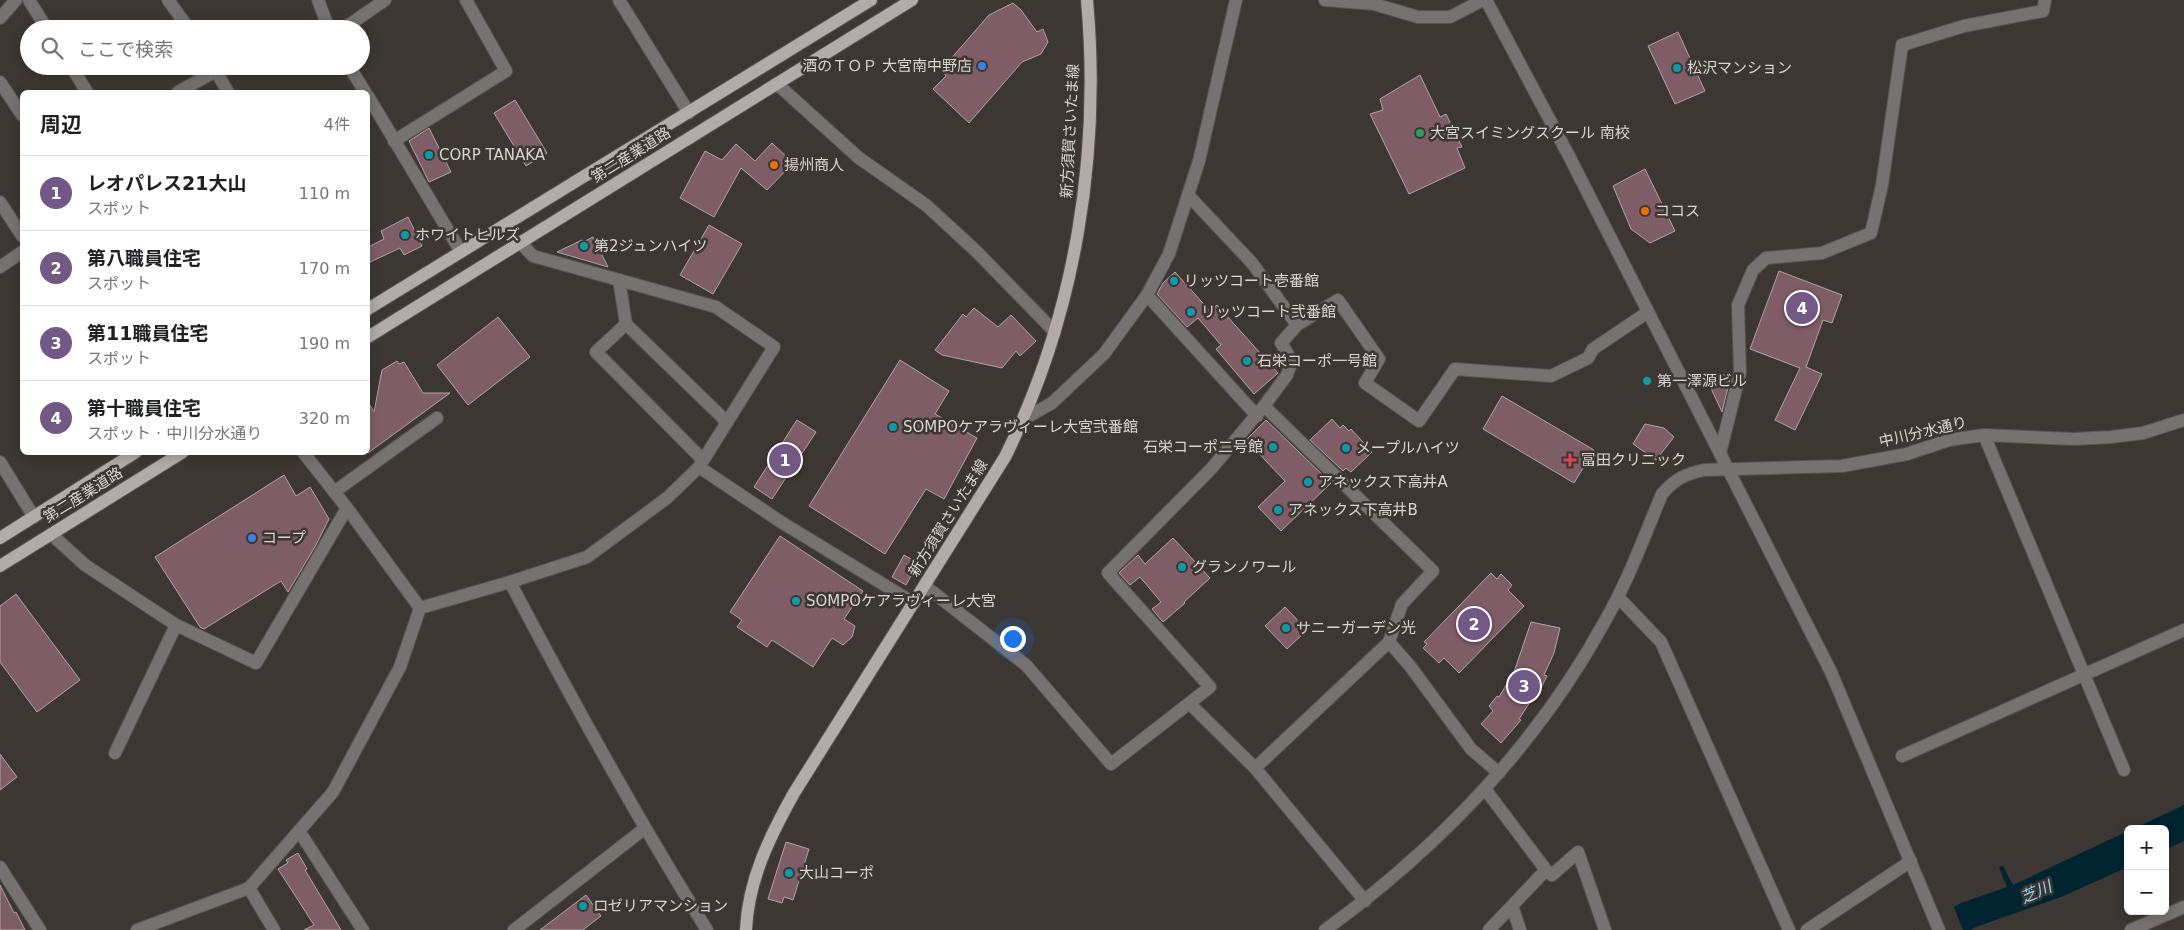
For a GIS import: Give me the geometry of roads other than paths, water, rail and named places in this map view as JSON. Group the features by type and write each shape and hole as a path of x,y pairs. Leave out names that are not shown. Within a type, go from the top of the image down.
{"main road":[{"name":"第二産業道路","path":"370,333 912,0"},
{"name":"新方須賀さいたま線","path":"746,930 747,908 771,835 794,793 980,499 1024,419 1055,332 1075,256 1086,179 1091,103 1090,38 1087,0"},
{"name":"第二産業道路","path":"370,309 690,113 862,2"},
{"name":"第二産業道路","path":"0,538 131,455"},
{"name":"第二産業道路","path":"0,566 178,455"}],"street":[{"path":"0,18 16,0"},
{"path":"29,0 41,20"},
{"path":"168,0 182,20"},
{"path":"318,0 326,20"},
{"path":"356,20 385,0"},
{"path":"394,141 506,70 466,0"},
{"path":"619,0 690,113"},
{"path":"1024,419 1052,403 1104,354 1147,295 1169,254 1189,196 1236,0"},
{"path":"1325,0 1374,4 1418,17 1450,17 1485,0 1648,312 1831,672 1912,861 1939,930"},
{"path":"1720,453 1740,373 1738,305 1752,270 1766,258 1822,253 1871,233 1882,185 1902,44 1964,26 2043,11 2045,0"},
{"path":"76,75 86,90"},
{"path":"181,90 205,75"},
{"path":"218,75 227,90"},
{"path":"355,75 364,90"},
{"path":"0,82 20,112"},
{"path":"776,84 859,158 926,205 977,252 1055,332"},
{"path":"370,99 461,252"},
{"path":"1189,196 1252,263 1297,325"},
{"path":"0,202 20,233"},
{"path":"420,608 587,557 667,498 701,464 774,347 716,307 533,256 520,242"},
{"path":"0,266 20,253"},
{"path":"619,280 626,324 727,422"},
{"path":"1147,295 1261,411 1433,571 1402,604 1388,642 1256,768"},
{"path":"925,586 1026,665 1111,764 1210,687 1108,573 1210,469 1261,411 1287,375 1292,361 1281,343 1297,325 1338,300 1379,359 1365,383 1419,421 1455,368 1552,376 1588,358 1593,349 1648,312"},
{"path":"626,324 596,352 701,464 781,522 914,603"},
{"path":"334,492 437,418"},
{"name":"中川分水通り","path":"1325,930 1365,901 1430,845 1499,773 1550,708 1582,661 1618,597 1662,494 1672,482 1685,474 1728,469 1842,466 1907,454 1949,440 1984,435 2074,439 2111,437 2143,433 2184,420"},
{"path":"1984,435 2124,770"},
{"path":"305,455 347,508 420,608"},
{"path":"0,462 34,517"},
{"path":"51,534 85,565 176,625 256,663 347,508"},
{"path":"510,582 574,704 644,829 708,930"},
{"path":"1618,597 1661,642 1789,930"},
{"path":"137,930 249,888 333,792 400,667 420,608"},
{"path":"115,753 176,625"},
{"path":"1902,756 2184,630"},
{"path":"1388,642 1410,666 1471,749 1499,773"},
{"path":"1190,704 1256,768 1365,901"},
{"path":"1485,789 1545,870 1552,875 1578,852 1605,930"},
{"path":"514,930 644,829"},
{"path":"298,831 363,930"},
{"path":"1807,930 1912,861"},
{"path":"1489,930 1545,870"},
{"path":"2,875 40,930"},
{"path":"249,888 274,930"},
{"path":"1512,906 1520,930"},
{"path":"2131,930 2184,907"}],"water":[{"path":"2184,805 2184,841 2169,848 2169,825 2142,825"},
{"name":"芝川","path":"2124,833 2124,869 2061,897 1973,928 1972,930 1914,930 1961,903 2007,887 1999,867 2003,866 2013,885"}],"place":[{"name":"酒のＴＯＰ 大宮南中野店","path":"982,66"},
{"name":"松沢マンション","path":"1677,68"},
{"name":"大宮スイミングスクール 南校","path":"1420,133"},
{"name":"CORP TANAKA","path":"429,155"},
{"name":"揚州商人","path":"774,165"},
{"name":"ココス","path":"1645,211"},
{"name":"ホワイトヒルズ","path":"405,235"},
{"name":"第2ジュンハイツ","path":"584,246"},
{"name":"リッツコート壱番館","path":"1174,281"},
{"name":"第十職員住宅","path":"1802,308"},
{"name":"リッツコート弐番館","path":"1191,312"},
{"name":"石栄コーポ一号館","path":"1247,361"},
{"name":"第一澤源ビル","path":"1647,381"},
{"name":"SOMPOケアラヴィーレ大宮弐番館","path":"893,427"},
{"name":"石栄コーポ二号館","path":"1273,447"},
{"name":"メープルハイツ","path":"1346,448"},
{"name":"レオパレス21大山","path":"785,460"},
{"name":"冨田クリニック","path":"1570,460"},
{"name":"アネックス下高井A","path":"1308,482"},
{"name":"アネックス下高井B","path":"1278,510"},
{"name":"コープ","path":"252,538"},
{"name":"グランノワール","path":"1182,567"},
{"name":"SOMPOケアラヴィーレ大宮","path":"796,601"},
{"name":"第八職員住宅","path":"1474,624"},
{"name":"サニーガーデン光","path":"1286,628"},
{"name":"第11職員住宅","path":"1524,686"},
{"name":"大山コーポ","path":"789,873"},
{"name":"ロゼリアマンション","path":"583,906"}]}
